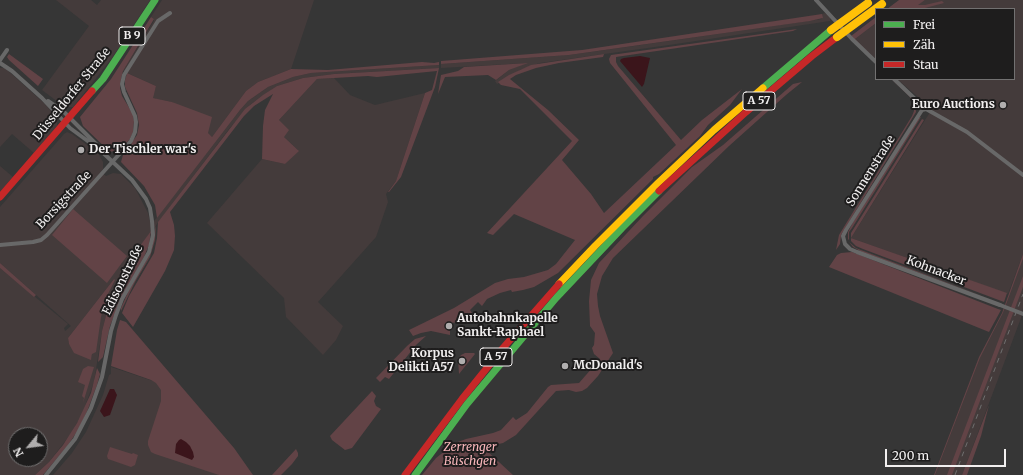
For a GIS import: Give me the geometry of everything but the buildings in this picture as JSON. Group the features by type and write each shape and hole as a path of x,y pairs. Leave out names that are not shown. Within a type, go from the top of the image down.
{"main road":[{"name":"Düsseldorfer Straße","path":"0,197 103,79 155,0"},
{"name":"A 57","path":"405,475 462,399 503,348 538,307 595,246 714,130 792,62 870,1"},
{"name":"A 57","path":"877,8 885,2"},
{"name":"A 57","path":"414,475 467,404 509,353 556,298 622,228 740,116 797,68 875,9"}],"street":[{"path":"816,0 875,61"},
{"name":"Borsigstraße","path":"0,245 24,244 41,240 131,141 136,127 135,116 124,92 122,84 124,75 158,21 170,13"},
{"path":"0,62 7,50"},
{"name":"Edisonstraße","path":"0,62 42,98 64,112 67,121 138,186 150,208 152,221 151,244 147,257 130,285 116,315 111,331 102,377 88,414 75,440 46,475"},
{"path":"895,80 916,99 922,110 926,109 967,132 1023,175"},
{"name":"Sonnenstraße","path":"845,244 843,236 846,230 922,110"},
{"name":"Kohnacker","path":"845,244 847,247 857,252 1023,314"}],"shaded area":[{"path":"56,0 91,0 97,5 101,0 150,0 112,58 73,107 67,107 42,90 89,26"},
{"path":"162,0 314,0 291,69 258,82 246,91 212,137 172,102 152,98 156,86 123,71 154,21 151,17"},
{"path":"925,0 1023,0 1023,254 1008,294 851,238 932,109 898,80 1015,80 1015,8 912,8"},
{"path":"825,13 830,17 830,21 540,63 520,70 497,84 495,81 509,70 526,63 441,68 441,64 569,55 634,46 822,19 822,14"},
{"path":"875,24 875,58 855,39"},
{"path":"640,56 650,58 642,87 620,61 624,58"},
{"path":"439,65 439,68 334,74 303,78 277,86 251,104 229,129 121,273 108,308 102,331 94,382 82,414 70,435 48,463 48,427 8,427 8,467 44,467 35,475 0,475 0,268 68,324 64,328 65,331 71,326 0,263 0,207 67,132 98,153 103,162 103,169 101,172 106,176 113,173 121,174 135,188 148,213 151,225 248,101 268,87 293,77 311,73","holes":["114,279 103,307 91,359 69,344 68,338"]},
{"path":"0,68 5,68 45,104 57,118 57,126 34,153 12,134 0,147"},
{"path":"334,78 350,95 375,105 425,93 396,181 386,194 388,202 376,237 318,302 343,326 336,340 323,355 286,317 284,298 207,223 262,159 285,164 298,150 284,137 279,120 317,79"},
{"path":"0,166 13,177 0,192"},
{"path":"1023,259 1023,308 1021,318 962,475 935,475 980,358 1003,313"},
{"path":"111,367 162,384 219,475 53,475 72,453 86,432 103,395 109,375 111,374"},
{"path":"110,389 114,389 117,395 110,415 104,417 100,411"},
{"path":"181,439 190,446 194,457 192,460 175,453 176,444"}],"green space":[{"path":"899,0 925,0 918,5 942,1 944,3 925,8 888,8"},
{"path":"822,14 823,18 810,21 569,55 441,64 441,61 582,50"},
{"path":"151,17 154,19 123,71 121,79 120,88 122,96 133,114 133,132 130,139 121,149 110,152 83,126 80,117 111,79"},
{"path":"875,18 875,24 855,39 875,58 851,36"},
{"path":"797,29 793,31 616,57 618,66 681,140 702,120 742,89 730,105 708,125 700,136 659,174 653,177 653,179 558,273 534,287 500,293 487,299 482,306 478,302 470,310 472,313 464,322 448,323 446,326 450,331 450,335 431,331 413,336 409,330 454,308 495,283 548,270 556,264 575,240 514,214 493,235 487,233 572,141 520,89 501,85 498,82 531,65 604,54 603,57 559,63 536,68 516,75 510,79 548,110 579,140 562,160 591,194 604,213 676,145 610,63 609,59 611,55"},
{"path":"9,54 43,79 38,86 9,60 7,57"},
{"path":"422,62 439,62 439,65 311,73 293,77 268,87 248,101 240,110 157,218 155,205 144,186 121,162 123,155 137,135 139,125 137,113 125,87 127,73 156,86 153,98 172,102 212,117 208,133 212,137 246,91 258,82 291,69 328,70"},
{"path":"528,63 509,70 496,80 488,75 445,77 438,94 441,75 458,71 464,67"},
{"path":"439,68 435,87 401,177 389,192 396,181 425,93 432,90 437,71 377,77 368,76 317,79 279,120 289,130 284,137 299,151 285,164 262,159 265,110 273,94 254,106 244,116 170,212 174,225 174,250 165,271 133,327 122,313 129,296 154,253 158,222 245,109 277,86 303,78 334,74"},
{"path":"892,80 910,95 915,104 916,112 841,235 840,244 836,250 839,235 912,116 914,111 914,103 909,96"},
{"name":"Zerrenger Büschgen","path":"802,82 729,146 613,258 602,276 597,294 600,316 613,353 598,376 587,388 576,392 569,390 556,391 516,435 503,443 485,447 486,450 513,475 422,475 436,458 455,443 501,430 513,417 516,420 527,413 551,385 579,383 600,359 594,354 592,348 594,345 595,333 590,326 589,301 591,280 599,263 692,167 723,145 793,84"},
{"path":"921,117 849,232 848,240 848,232 853,222 918,118"},
{"path":"922,119 924,120 851,238 851,233"},
{"path":"73,209 127,256 107,283 52,235"},
{"path":"156,224 155,240 150,257 135,282 121,311 129,290 151,252"},
{"path":"151,231 149,245 121,298 110,326 103,357 98,362 102,331 116,285 128,262"},
{"path":"851,238 1007,293 1004,302 863,249 856,246 851,241"},
{"path":"849,242 856,248 988,298 862,252 853,247"},
{"path":"852,252 1001,310 989,332 829,267 837,255"},
{"path":"1023,254 1023,259 1003,313 980,358 934,475 979,357 1002,313"},
{"path":"0,263 36,295 34,297 0,268"},
{"path":"1023,276 1023,287 952,475 947,475"},
{"path":"114,279 115,280 108,294 101,317 96,352 92,354 91,360 74,353 69,344 68,338"},
{"path":"120,320 126,322 234,448 253,475 219,475 151,452 148,441 161,401 161,390 156,383 151,380 111,366"},
{"path":"426,336 416,345 389,379 385,377 380,382 376,378 415,339"},
{"path":"465,353 475,354 459,374 458,359"},
{"path":"88,366 94,367 83,403 84,398 82,396 85,385 78,382 83,369"},
{"path":"97,368 100,374 97,385 80,427 68,445 43,475 35,475 44,467 48,467 48,463 63,445 77,423 91,393"},
{"path":"372,391 376,396 374,401 376,406 381,409 352,448 345,450 332,440 330,436"},
{"path":"989,405 981,436 967,475 962,475"},
{"path":"110,447 138,455 135,465 131,467 108,459 107,456"},
{"path":"296,449 298,456 292,464 281,475 272,475"}],"railway":[{"path":"955,475 1023,294"}],"traffic: fast":[{"path":"92,91 103,79 155,0"},
{"path":"763,88 831,30"},
{"path":"415,475 467,404 556,298 659,191"}],"traffic: slow":[{"path":"831,30 868,3"},
{"path":"877,8 882,4"},
{"path":"837,37 875,9"},
{"path":"559,284 658,183 714,130 763,88"}],"traffic: jam":[{"path":"659,191 746,112 812,56 837,37"},
{"path":"0,197 92,91"},
{"path":"405,475 462,399 503,348 559,284"}],"place":[{"name":"Euro Auctions","path":"1003,105"},
{"name":"Der Tischler war's","path":"81,150"},
{"name":"Autobahnkapelle Sankt-Raphael","path":"449,326"},
{"name":"Korpus Delikti A57","path":"462,361"},
{"name":"McDonald's","path":"565,366"}]}
